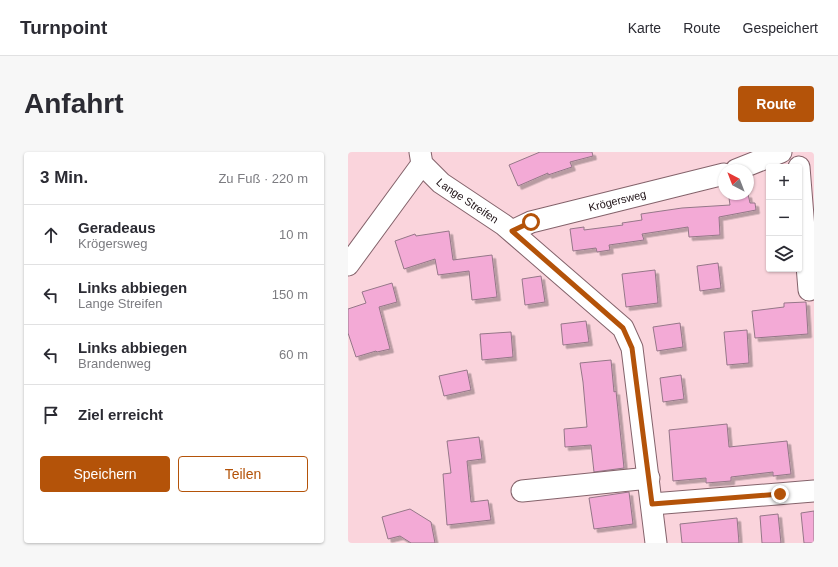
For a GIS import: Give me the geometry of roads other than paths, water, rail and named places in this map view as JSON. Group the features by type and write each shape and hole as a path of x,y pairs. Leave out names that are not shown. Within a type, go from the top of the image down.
{"street":[{"path":"751,164 781,152"},
{"path":"798,152 799,164"},
{"path":"348,265 421,158"},
{"name":"Lange Streifen","path":"421,158 441,183 512,231 623,328 632,348 656,543"},
{"name":"Krögersweg","path":"512,231 531,222 718,175"},
{"path":"802,200 809,290"},
{"path":"522,491 648,478"},
{"path":"652,504 814,491"}]}
